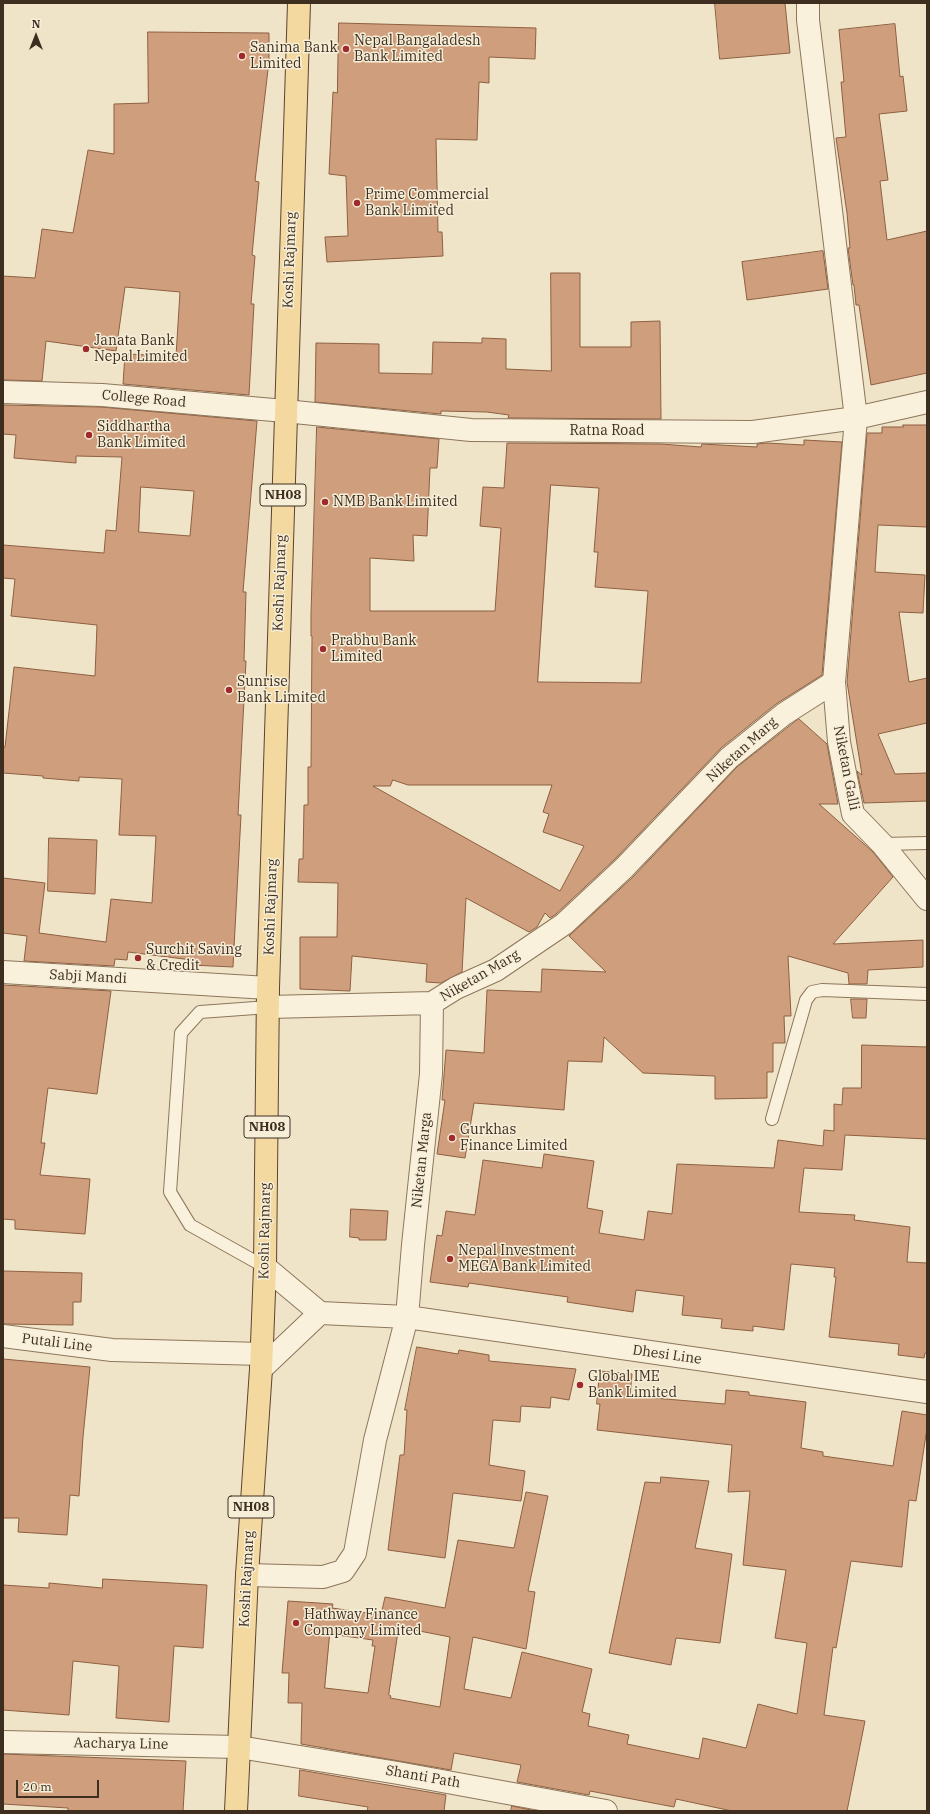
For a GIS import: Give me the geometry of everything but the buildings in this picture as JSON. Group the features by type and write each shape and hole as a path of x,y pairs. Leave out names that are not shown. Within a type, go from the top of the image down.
{"main road":[{"name":"Koshi Rajmarg","path":"236,1811 247,1575 261,1361 265,1267 268,997 285,411 299,3"}],"street":[{"path":"808,3 808,20 856,418 834,682"},
{"name":"College Road","path":"3,392 102,395 285,411"},
{"name":"Ratna Road","path":"285,411 471,430 752,432 856,418 927,402"},
{"name":"Niketan Galli","path":"834,682 839,742 853,814 882,844 927,899"},
{"name":"Niketan Marg","path":"432,1003 456,988 496,970 564,924 624,868 729,758 784,714 834,682"},
{"name":"Sabji Mandi","path":"3,972 268,997 432,1003"},
{"name":"Niketan Marga","path":"247,1575 323,1577 343,1571 356,1553 374,1440 407,1317 431,1074 432,1003"},
{"path":"261,1361 320,1314 265,1267"},
{"name":"Dhesi Line","path":"320,1314 407,1317 927,1392"},
{"name":"Putali Line","path":"3,1336 112,1350 261,1361"},
{"name":"Aacharya Line","path":"3,1742 239,1747"},
{"name":"Shanti Path","path":"239,1747 398,1773 606,1811"}],"lane":[{"path":"882,844 927,843"},
{"path":"772,1119 806,1000 812,992 822,990 927,994"},
{"path":"265,1267 190,1224 170,1192 180,1033 200,1012 268,997"}],"place":[{"name":"Nepal Bangaladesh Bank Limited","path":"346,49"},
{"name":"Sanima Bank Limited","path":"242,56"},
{"name":"Prime Commercial Bank Limited","path":"357,203"},
{"name":"Janata Bank Nepal Limited","path":"86,349"},
{"name":"Siddhartha Bank Limited","path":"89,435"},
{"name":"NMB Bank Limited","path":"325,502"},
{"name":"Prabhu Bank Limited","path":"323,649"},
{"name":"Sunrise Bank Limited","path":"229,690"},
{"name":"Surchit Saving & Credit","path":"138,958"},
{"name":"Gurkhas Finance Limited","path":"452,1138"},
{"name":"Nepal Investment MEGA Bank Limited","path":"450,1259"},
{"name":"Global IME Bank Limited","path":"580,1385"},
{"name":"Hathway Finance Company Limited","path":"296,1623"}]}
